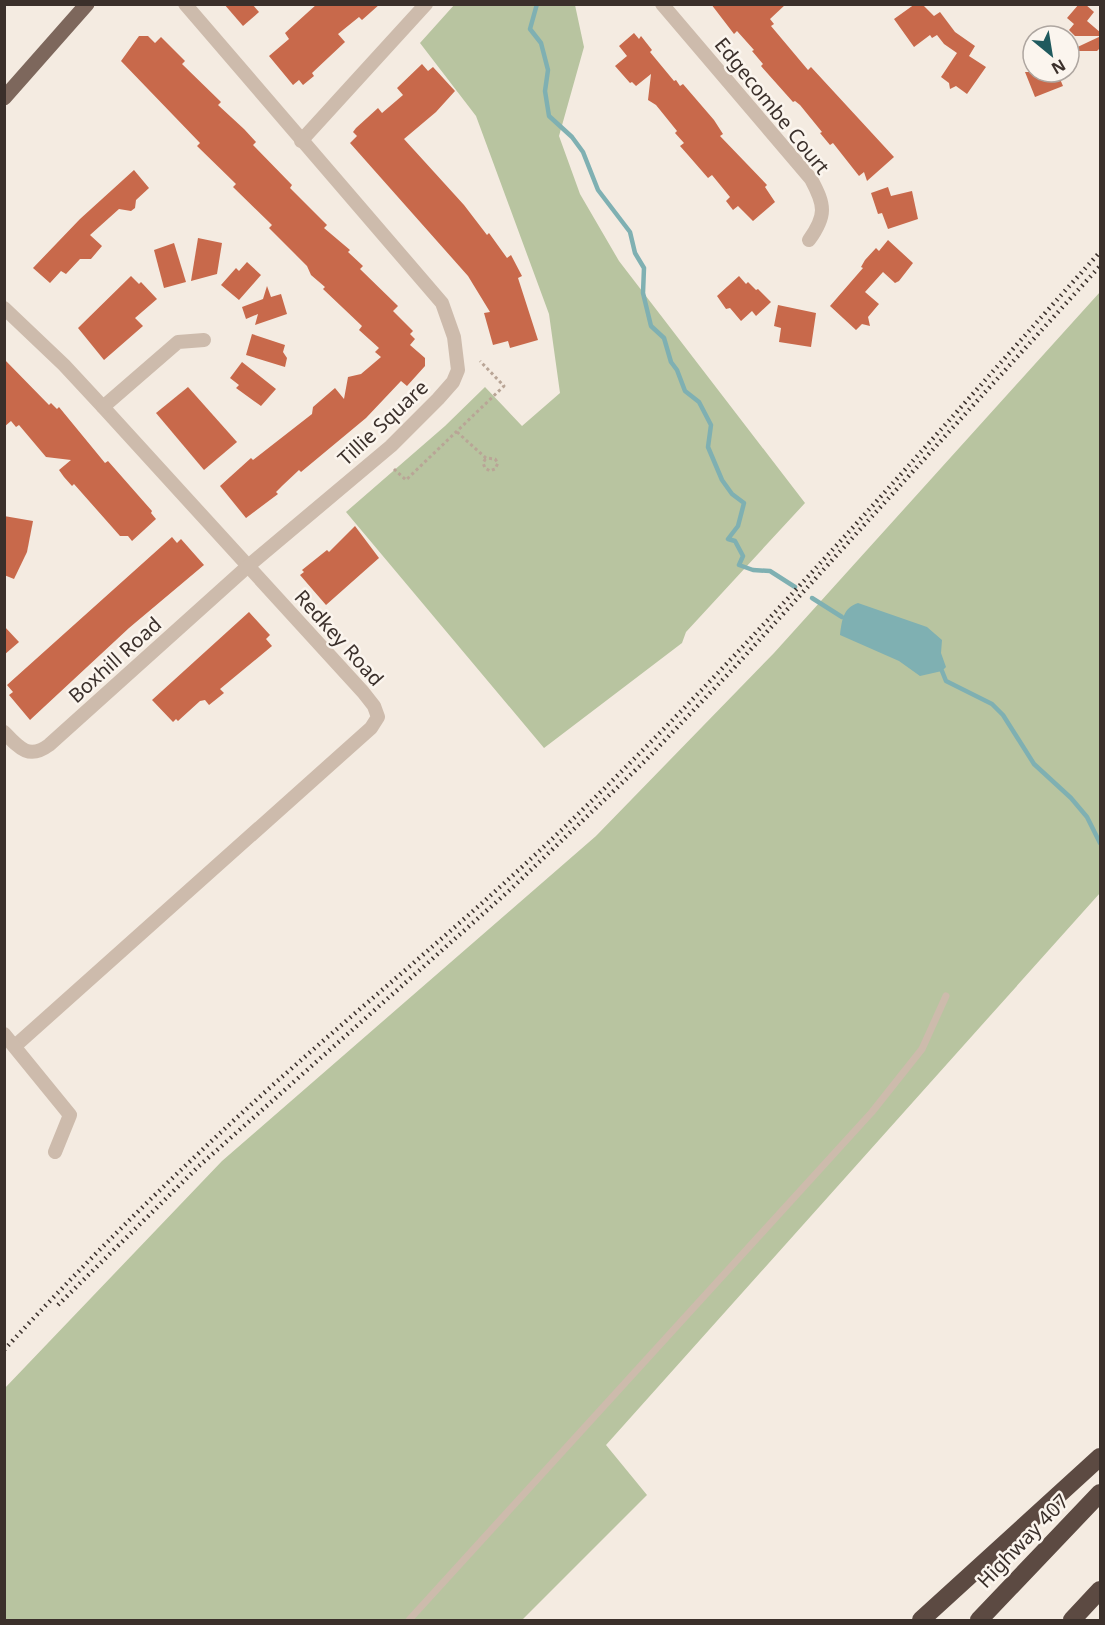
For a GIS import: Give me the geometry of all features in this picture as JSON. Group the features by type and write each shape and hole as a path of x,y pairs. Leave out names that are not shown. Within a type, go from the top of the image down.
{"highway":[{"path":"921,1620 1101,1457"},
{"name":"Highway 407","path":"979,1620 1101,1492"},
{"path":"1072,1620 1101,1590"}],"main road":[{"path":"4,98 87,4"}],"street":[{"name":"Tillie Square","path":"184,4 442,303 454,337 458,370 453,382 391,446 247,567"},
{"path":"301,141 426,4"},
{"name":"Edgecombe Court","path":"662,4 811,179 822,199 822,222 809,240"},
{"name":"Redkey Road","path":"4,308 64,365 103,407 363,692 374,706 378,717 371,728 15,1046"},
{"path":"103,407 178,342 204,340"},
{"name":"Boxhill Road","path":"4,732 24,752 39,752 247,567"},
{"path":"4,1034 70,1115 55,1152"}],"lane":[{"path":"409,1620 872,1112 922,1049 946,996"}],"path":[{"path":"394,468 406,480 504,386 480,361"},
{"path":"457,432 486,458 495,459 498,463 495,469 490,471 485,468 483,463 486,458"}],"green space":[{"path":"455,4 575,5 584,47 559,136 580,194 619,261 805,503 686,632 682,643 544,748 346,512 445,426 485,387 522,426 560,393 549,314 476,116 420,43"},
{"path":"1100,292 1100,893 606,1445 647,1495 522,1620 5,1620 4,1389 222,1161 596,836 774,653"}],"water":[{"path":"858,603 927,627 942,640 941,653 946,667 942,671 920,676 899,661 840,635 846,611"}],"building":[{"path":"224,4 252,4 259,12 243,26"},
{"path":"317,4 380,4 362,20 359,17 338,34 345,42 312,73 314,76 303,85 299,80 293,85 269,56 289,39 285,33"},
{"path":"711,4 786,4 770,19 774,24 771,26 808,70 811,67 894,157 867,181 864,172 859,176 833,143 830,145 820,133 822,132 800,105 793,102 761,66 763,64 752,51 754,50 737,31 734,34"},
{"path":"915,4 922,4 934,16 940,12 955,32 975,46 969,56 986,67 967,94 956,86 950,89 949,83 941,77 957,53 944,44 937,35 932,38 930,35 914,47 894,19"},
{"path":"1079,4 1085,4 1094,12 1087,21 1101,33 1101,36 1081,36 1081,24 1074,24 1067,18"},
{"path":"634,33 639,39 641,36 652,50 650,52 674,81 676,80 680,86 683,84 714,120 723,134 720,136 767,185 765,187 775,202 753,221 738,206 733,210 726,201 730,197 712,175 708,178 680,146 684,143 675,133 677,131 656,105 648,100 651,74 636,86 630,83 615,66 627,56 619,46"},
{"path":"139,36 148,36 155,43 161,37 185,61 182,64 221,102 218,105 256,142 253,145 292,185 290,188 327,225 324,228 350,250 348,252 363,266 360,269 398,306 393,311 413,331 410,334 415,339 410,345 425,358 425,366 407,386 401,381 366,418 301,472 299,470 276,492 278,494 246,518 220,486 251,458 253,460 312,414 313,407 335,388 344,399 348,377 361,374 381,357 375,352 379,348 359,330 362,326 323,289 325,287 311,275 307,266 269,228 272,225 233,187 236,184 197,146 200,143 121,61"},
{"path":"1101,36 1101,47 1097,51 1081,51 1081,45"},
{"path":"422,64 428,71 433,67 455,91 436,112 404,139 464,205 487,235 489,233 507,258 511,255 522,276 518,278 538,340 510,348 508,341 493,345 484,313 490,312 468,276 350,143 357,136 353,132 356,128 378,108 382,113 403,95 397,88"},
{"path":"1030,84 1062,84 1063,86 1035,97"},
{"path":"134,170 149,188 136,200 135,208 131,211 119,209 90,235 102,246 91,259 80,259 66,274 61,271 50,283 33,268 80,219"},
{"path":"888,187 891,196 912,191 918,219 888,229 882,213 878,214 871,193"},
{"path":"198,238 222,243 217,274 191,281"},
{"path":"888,240 913,263 899,281 895,283 883,272 865,292 879,304 868,317 870,326 862,324 856,330 830,306 863,268 861,267 865,260 876,248 879,251"},
{"path":"174,243 186,282 164,288 154,250"},
{"path":"247,262 261,275 239,300 221,285 236,268 239,271"},
{"path":"131,276 139,284 141,282 157,299 135,318 143,326 104,360 78,328"},
{"path":"739,276 746,284 748,282 756,290 758,289 771,302 756,316 752,311 741,321 730,308 726,309 717,296"},
{"path":"267,286 271,297 281,294 287,314 255,325 258,314 246,319 242,307 263,299"},
{"path":"778,305 816,313 811,347 779,342 781,328 774,326"},
{"path":"252,334 285,345 283,352 287,358 285,367 246,355"},
{"path":"4,359 49,405 51,403 57,409 59,407 105,463 108,461 152,511 156,519 132,541 128,536 120,536 74,484 72,486 64,477 59,470 71,460 46,457 19,425 16,427 11,421 4,427"},
{"path":"242,362 276,389 261,406 236,388 239,385 230,378"},
{"path":"188,387 237,442 204,470 156,413"},
{"path":"4,516 33,521 27,552 14,579 4,575"},
{"path":"355,526 379,558 326,605 300,575 304,572 302,570 327,550 329,552"},
{"path":"172,537 177,543 181,539 204,565 129,628 30,720 9,695 13,692 7,685"},
{"path":"249,612 270,635 266,639 272,646 220,689 224,693 209,705 205,700 200,701 178,721 176,719 173,722 152,700"},
{"path":"4,626 19,642 4,655"}],"waterway":[{"path":"537,4 530,29 541,43 548,70 545,91 549,116 572,137 583,152 598,190 630,232 635,253 644,268 643,293 651,326 664,338 671,362 677,370 685,391 699,402 711,425 708,447 722,480 732,494 744,503 738,526 728,539 735,541 743,556 739,565 753,570 770,571 795,587"},
{"path":"812,598 842,617"},
{"path":"942,671 946,681 992,704 1003,715 1034,764 1071,798 1087,817 1100,843"}],"railway":[{"path":"4,1350 99,1250 198,1154 265,1092 517,872 624,769 832,551 1100,252"},
{"path":"58,1305 199,1166 511,889 645,761 733,669 1100,266"}]}
